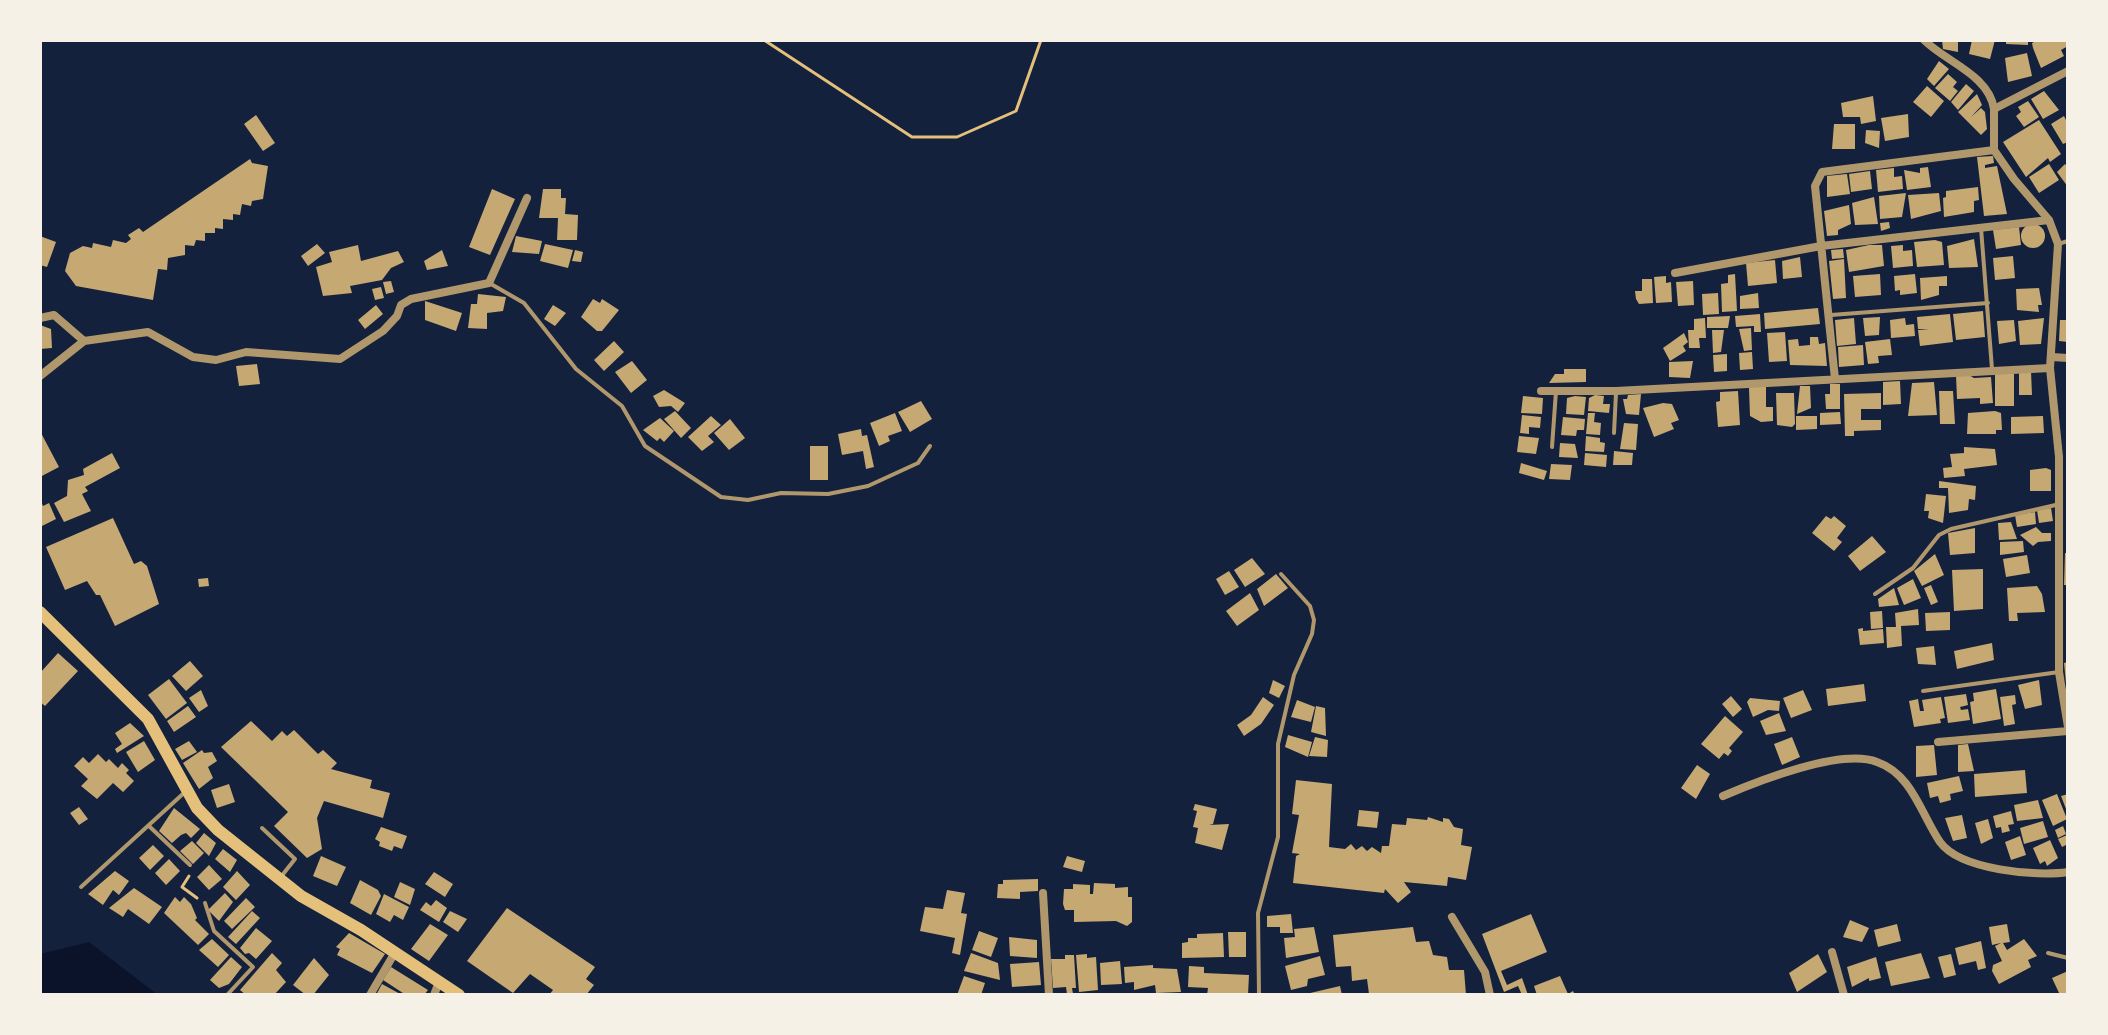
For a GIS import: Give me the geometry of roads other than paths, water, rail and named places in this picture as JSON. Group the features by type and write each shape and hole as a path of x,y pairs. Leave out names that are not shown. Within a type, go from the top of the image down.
{"main road":[{"path":"40,612 141,711 206,820 279,880 459,995"}],"street":[{"path":"1924,40 1987,90 1994,109 1994,150 2049,220 2058,244 2050,368 2063,501 2064,549 2057,608 2059,672 2064,687 2068,729 1938,742"},
{"path":"1994,109 2068,71"},
{"path":"1835,379 1815,186 1822,172 1994,150"},
{"path":"40,376 84,341 148,332 193,357 216,360 246,352 340,359 383,331 397,316 401,305 411,299 489,283 527,198"},
{"path":"1675,273 1821,246 2049,220"},
{"path":"40,318 54,315 84,341"},
{"path":"2052,357 2068,358"},
{"path":"1541,391 1616,391 2050,368"},
{"path":"2058,445 2068,444"},
{"path":"1723,796 1786,771 1840,761 1874,760 1893,769 1912,790 1942,845 1971,861 2021,873 2044,876 2068,872"},
{"path":"1043,893 1049,995"},
{"path":"1452,917 1485,972 1490,995"},
{"path":"1832,952 1844,995"},
{"path":"370,995 394,954"},
{"path":"434,995 439,982"}],"lane":[{"path":"1981,228 1992,369"},
{"path":"2058,244 2068,241"},
{"path":"489,283 524,303 576,369 622,406 645,446 721,497 748,500 781,493 828,494 868,486 918,463 930,446"},
{"path":"1828,315 1988,303"},
{"path":"1552,447 1556,391"},
{"path":"1614,433 1616,391"},
{"path":"1875,594 1913,568 1939,535 1951,529 2063,501"},
{"path":"1259,995 1258,913 1278,837 1278,744 1294,675 1312,634 1314,620 1310,606 1281,574"},
{"path":"2057,608 2068,607"},
{"path":"1923,691 2059,672"},
{"path":"81,887 188,790"},
{"path":"150,827 190,865"},
{"path":"262,828 295,859 279,880"},
{"path":"205,903 214,931 253,967 227,995"},
{"path":"2048,953 2068,958"}],"water":[{"path":"89,942 158,995 40,995 40,954"}]}
